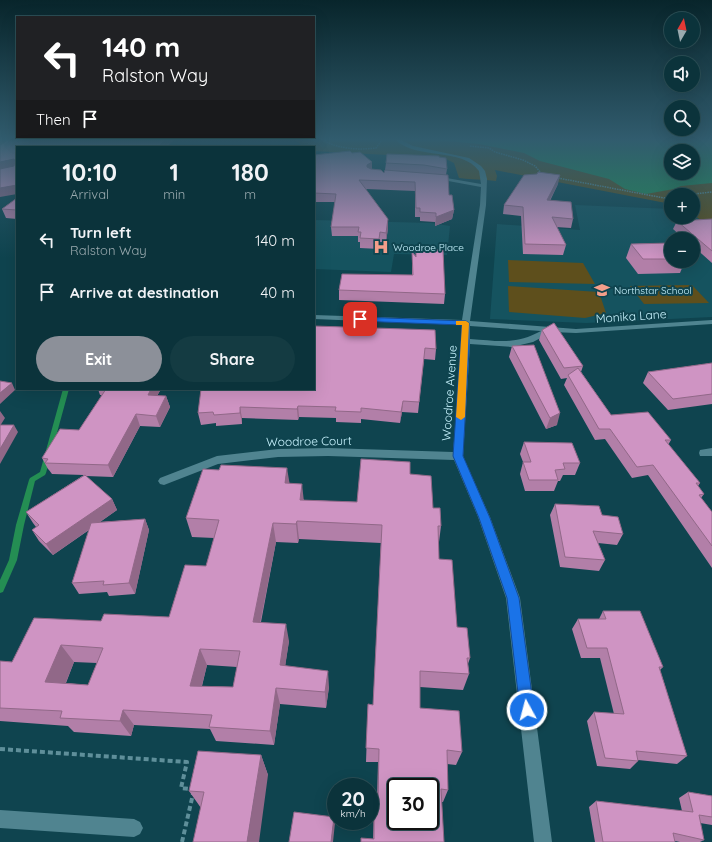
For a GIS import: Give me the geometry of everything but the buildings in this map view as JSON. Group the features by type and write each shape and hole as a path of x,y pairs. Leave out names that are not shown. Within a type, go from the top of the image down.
{"street":[{"path":"440,179 484,186"},
{"name":"Woodroe Avenue","path":"483,179 484,186 466,323 458,456 484,518 513,598 543,842"},
{"name":"Monika Lane","path":"315,317 466,323 576,332 712,322"},
{"path":"466,341 512,344 530,340 551,330"},
{"name":"Woodroe Court","path":"164,481 217,460 278,453 328,452 458,456"},
{"path":"0,819 134,828"}],"path":[{"path":"567,179 664,198"},
{"path":"700,193 712,192"},
{"path":"0,749 187,762 181,788 194,790 182,842"}],"shaded area":[{"path":"470,179 496,179 496,181 486,180"},
{"path":"543,179 712,179 712,227 700,219 700,188 664,188 664,203"},
{"path":"609,179 712,179 712,183 681,186 676,188 664,188 664,191 646,194 625,189"},
{"name":"Northstar School","path":"575,205 664,209 664,224 700,224 700,219 712,227 712,317 586,323 490,319 497,224 580,230"},
{"name":"Woodroe Place","path":"315,220 431,223 450,226 447,255 394,254 391,272 315,269"},
{"path":"508,260 583,263 595,284 509,282"},
{"path":"692,285 709,303 644,304 630,286"},
{"path":"508,286 599,292 606,313 585,318 509,312"}],"waterway":[{"path":"0,589 13,560 20,525 32,480 43,473 66,390"}],"slow traffic":[{"path":"459,323 466,323 461,417"}],"place":[{"name":"Woodroe Place","path":"381,247"},
{"name":"Northstar School","path":"602,290"}],"route":[{"path":"360,319 466,323 466,350 458,456 484,518 513,598 527,710"}]}
